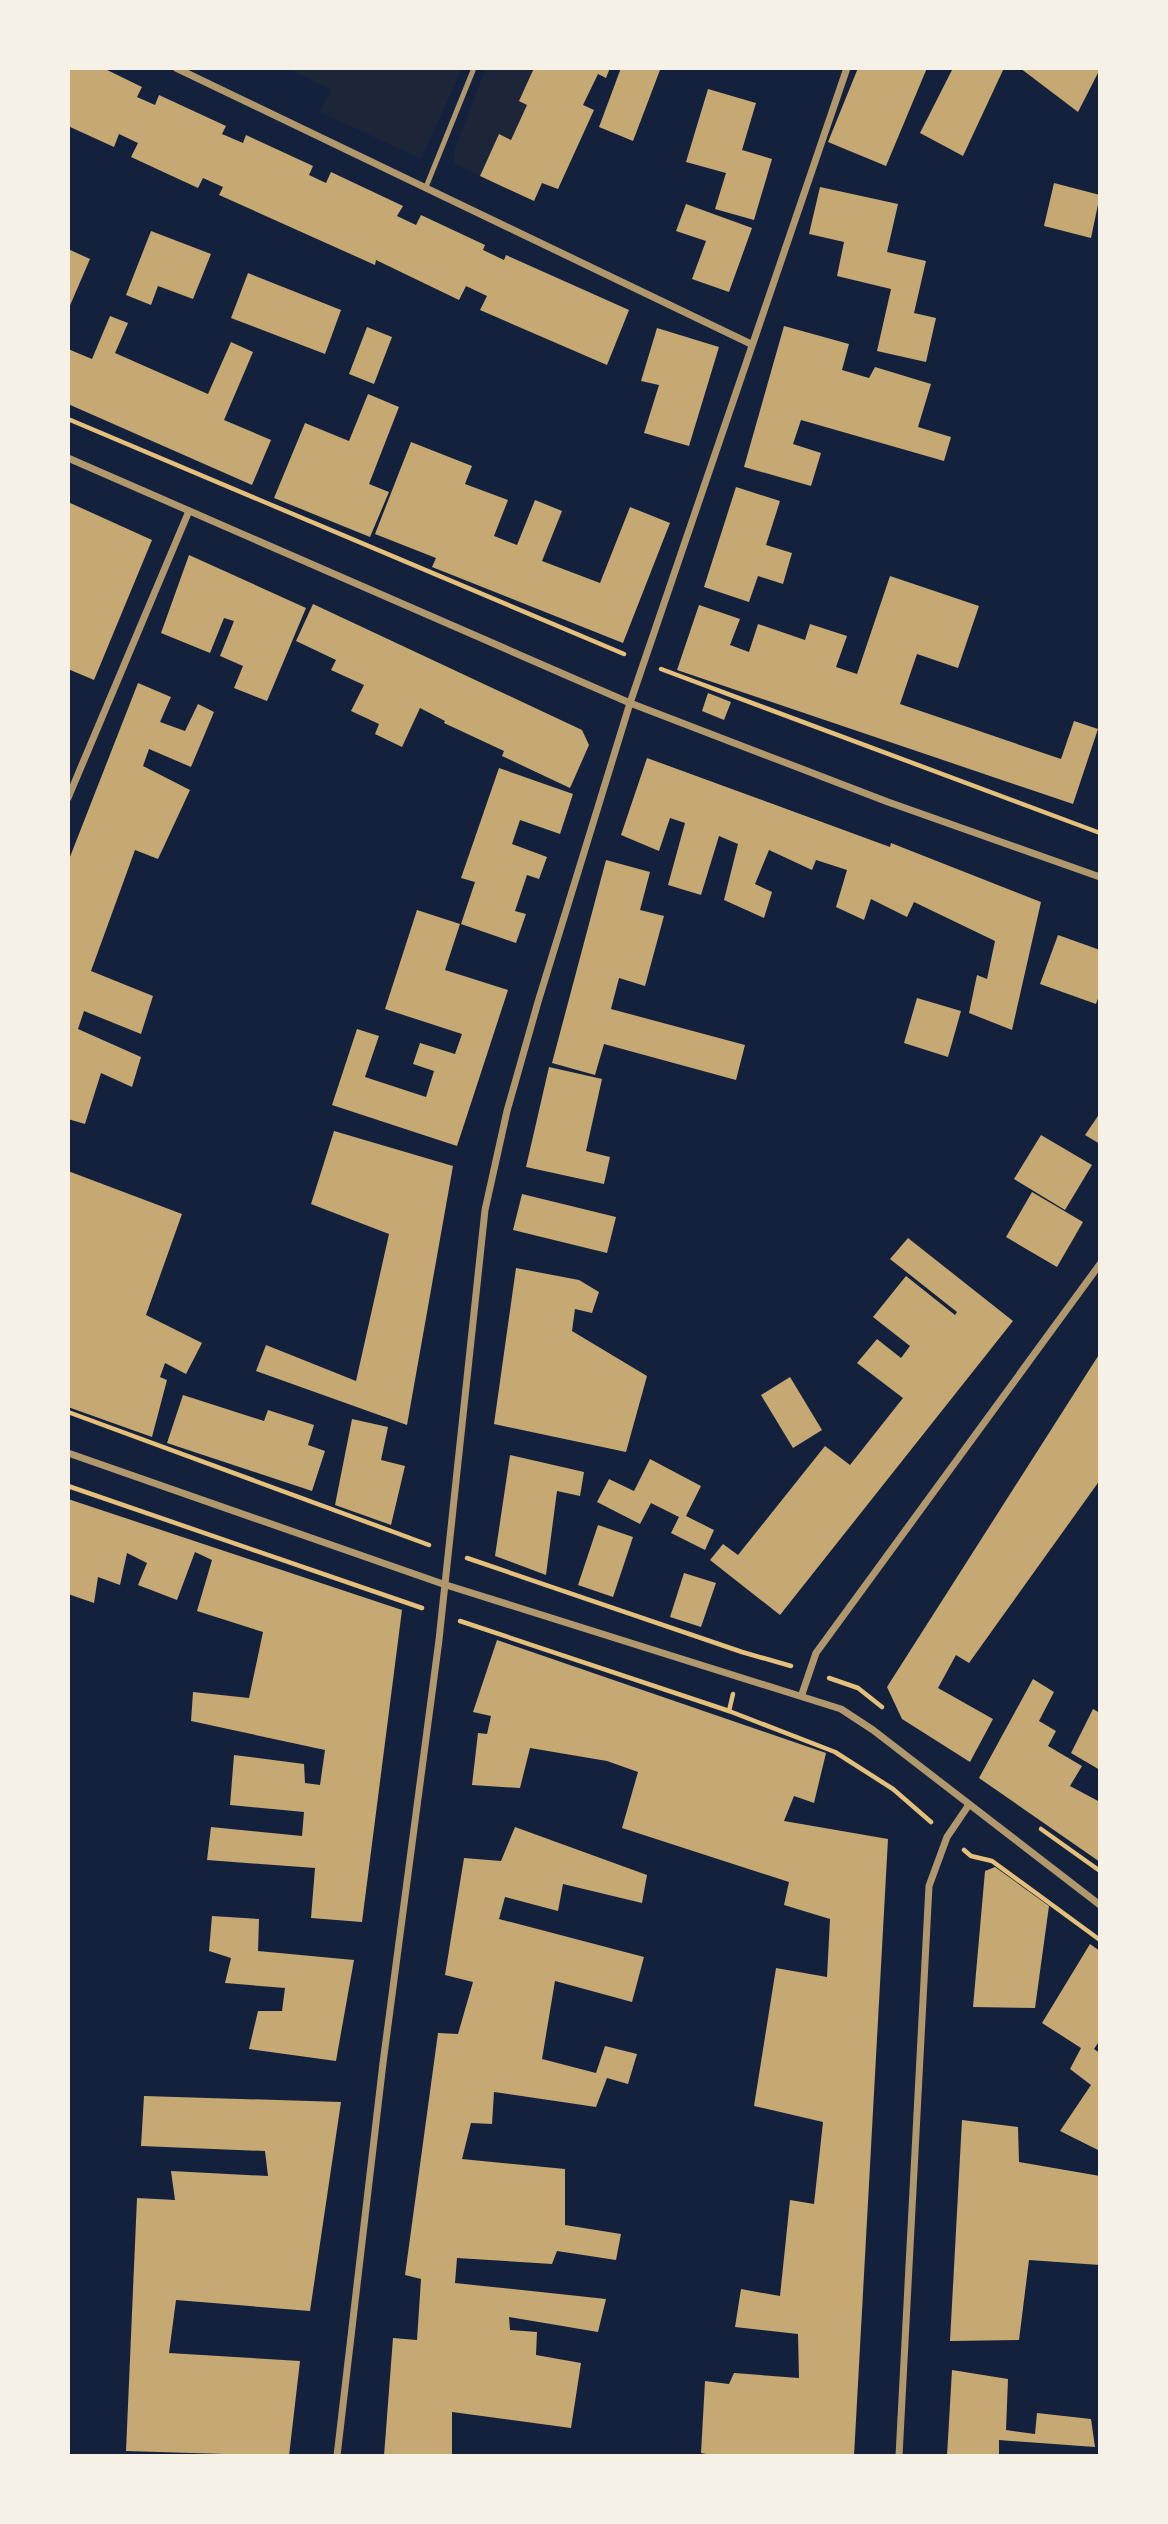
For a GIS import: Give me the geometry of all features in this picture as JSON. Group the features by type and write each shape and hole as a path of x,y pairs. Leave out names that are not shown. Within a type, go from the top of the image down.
{"street":[{"path":"176,68 751,344"},
{"path":"337,2456 383,2063 442,1615 443,1584 485,1210 507,1111 534,1014 630,703 847,68"},
{"path":"68,458 630,703 888,802 1100,877"},
{"path":"68,799 189,511"},
{"path":"802,1694 816,1653 1100,1265"},
{"path":"68,1453 443,1584 802,1694 841,1709 873,1730 968,1806 1100,1905"},
{"path":"899,2456 929,1886 947,1837 968,1806"}],"lane":[{"path":"426,187 474,68"}],"path":[{"path":"68,419 645,663 1100,833"},
{"path":"68,1486 729,1711 835,1752 893,1789 971,1856 992,1861 1100,1940"}],"shaded area":[{"path":"287,68 462,68 421,159 320,112 331,90"},
{"path":"486,68 534,68 519,100 527,105 511,140 499,134 480,176 454,163 454,151"}],"building":[{"path":"68,68 103,68 142,87 137,97 155,105 159,95 226,126 222,134 243,143 246,135 313,166 309,175 326,183 331,172 403,206 397,216 416,225 421,215 485,245 483,250 504,260 506,255 629,310 607,365 480,310 487,296 466,286 459,300 376,260 375,265 219,195 223,187 203,178 198,188 131,157 138,143 119,134 114,147 68,126"},
{"path":"534,68 610,68 606,78 598,74 583,105 594,110 558,189 542,183 534,201 480,176 499,134 511,140 527,105 519,101"},
{"path":"621,68 660,70 633,141 599,127"},
{"path":"858,68 927,68 886,166 828,142"},
{"path":"953,68 1004,68 963,156 920,133"},
{"path":"1020,68 1100,68 1100,69 1078,112"},
{"path":"708,89 756,103 742,150 772,159 754,220 715,209 726,173 686,162"},
{"path":"1054,183 1100,195 1091,238 1044,226"},
{"path":"820,187 898,204 887,252 926,261 914,313 936,318 926,362 877,351 891,289 837,276 844,242 809,234"},
{"path":"686,204 752,228 729,292 692,279 706,241 676,231"},
{"path":"151,231 211,254 193,299 158,286 151,305 126,295"},
{"path":"68,249 90,259 68,310"},
{"path":"248,273 341,310 325,354 231,318"},
{"path":"110,316 128,323 115,353 208,394 231,342 253,352 224,420 271,440 252,485 68,404 68,349 92,359"},
{"path":"784,326 849,344 842,370 869,378 875,367 931,384 918,427 951,437 944,461 801,420 793,444 821,453 811,486 744,467"},
{"path":"367,327 392,337 374,384 349,374"},
{"path":"657,328 719,347 689,446 644,433 659,385 641,381"},
{"path":"368,394 399,407 369,484 389,492 370,537 274,498 305,423 349,441"},
{"path":"411,442 472,466 465,484 508,500 494,536 517,545 535,500 562,511 542,561 600,583 630,507 670,523 623,643 432,567 436,558 375,534"},
{"path":"736,487 780,501 766,545 792,553 783,584 758,576 749,602 704,587"},
{"path":"68,502 152,540 94,680 68,669"},
{"path":"189,555 306,608 267,701 234,688 243,666 220,656 234,621 224,618 210,653 161,633"},
{"path":"890,576 979,606 958,668 917,654 900,704 1061,759 1074,721 1098,729 1073,804 677,670 699,605 740,619 730,645 749,652 758,624 805,640 810,624 847,636 836,667 857,674"},
{"path":"313,604 582,730 589,745 570,788 502,756 504,751 444,723 445,721 420,708 402,747 375,734 379,724 351,711 364,685 331,670 336,660 296,641"},
{"path":"138,683 171,697 160,722 185,731 198,704 214,712 191,767 149,749 143,766 190,790 158,859 135,850 91,971 153,996 141,1034 84,1011 78,1029 141,1057 132,1087 101,1073 85,1124 68,1119 68,862"},
{"path":"708,693 731,702 724,720 702,711"},
{"path":"647,758 890,847 891,843 1041,902 1012,1030 969,1013 977,975 987,979 995,941 914,902 907,917 871,899 864,920 836,907 847,870 816,860 812,870 769,850 755,884 772,892 764,918 724,900 738,844 719,836 701,895 668,885 685,823 670,818 659,851 621,835"},
{"path":"499,768 573,794 560,834 520,820 512,844 547,857 539,879 527,875 515,911 526,914 516,943 461,924 475,882 461,878"},
{"path":"606,860 650,872 640,910 664,916 645,986 619,978 611,1009 745,1045 736,1080 604,1044 595,1075 552,1063"},
{"path":"417,910 460,924 445,970 508,990 457,1146 332,1105 357,1029 379,1036 365,1077 426,1097 434,1071 413,1064 420,1043 455,1054 462,1034 385,1009"},
{"path":"1058,935 1100,950 1100,993 1096,1004 1040,984"},
{"path":"917,998 961,1011 948,1057 904,1043"},
{"path":"549,1067 602,1079 586,1151 610,1157 604,1184 526,1167"},
{"path":"1100,1113 1100,1144 1085,1135"},
{"path":"334,1131 453,1166 407,1425 256,1371 266,1345 356,1381 389,1234 311,1204"},
{"path":"1041,1135 1092,1165 1065,1210 1014,1179"},
{"path":"68,1171 182,1214 146,1315 202,1343 186,1374 165,1363 160,1377 167,1380 152,1437 68,1407"},
{"path":"1032,1192 1083,1222 1057,1267 1006,1237"},
{"path":"522,1194 616,1217 607,1253 513,1230"},
{"path":"908,1238 1013,1321 780,1615 710,1560 723,1544 738,1555 825,1446 850,1465 903,1398 857,1363 877,1339 901,1358 910,1346 873,1317 906,1276 955,1315 957,1312 890,1259"},
{"path":"516,1268 579,1280 599,1292 592,1313 575,1309 572,1331 647,1376 626,1452 494,1424"},
{"path":"1100,1353 1100,1480 969,1663 956,1655 938,1688 993,1719 970,1762 902,1719 887,1687"},
{"path":"790,1377 822,1430 793,1448 761,1395"},
{"path":"183,1395 264,1421 268,1410 314,1425 308,1445 325,1451 312,1491 167,1443"},
{"path":"352,1419 388,1427 381,1460 405,1466 391,1525 335,1505"},
{"path":"510,1455 584,1472 580,1496 557,1491 546,1575 495,1556"},
{"path":"650,1459 701,1486 686,1516 714,1530 705,1550 671,1533 679,1517 651,1503 640,1524 597,1502 609,1479 634,1491"},
{"path":"68,1499 402,1610 362,1922 311,1918 315,1868 207,1860 211,1827 302,1836 304,1812 230,1805 234,1755 304,1764 305,1783 320,1785 325,1750 191,1721 193,1692 249,1698 263,1632 197,1611 212,1560 195,1552 177,1600 138,1585 147,1563 127,1553 120,1585 98,1577 94,1603 68,1594"},
{"path":"598,1525 633,1537 613,1597 578,1585"},
{"path":"684,1573 716,1583 701,1627 670,1617"},
{"path":"497,1640 826,1753 814,1803 794,1796 784,1821 888,1839 854,2456 717,2456 701,2453 705,2381 729,2384 734,2373 799,2378 798,2334 735,2327 741,2289 780,2296 790,2200 814,2204 823,2122 754,2106 776,1968 827,1977 830,1919 784,1905 789,1882 622,1828 638,1772 607,1761 530,1748 520,1788 472,1785 478,1733 487,1734 491,1716 473,1712"},
{"path":"1033,1679 1054,1692 1039,1721 1056,1731 1048,1746 1082,1766 1070,1786 1100,1802 1100,1862 979,1778"},
{"path":"1093,1709 1100,1713 1100,1770 1071,1753"},
{"path":"515,1827 647,1875 642,1903 563,1884 558,1911 505,1897 499,1919 644,1957 632,2002 555,1981 542,2059 596,2073 605,2046 637,2054 628,2084 607,2078 596,2107 494,2092 492,2124 471,2123 462,2159 565,2169 565,2225 621,2234 616,2260 557,2251 552,2264 457,2258 455,2283 606,2299 598,2332 509,2317 510,2330 537,2332 536,2355 581,2363 571,2428 452,2412 452,2456 384,2456 393,2338 417,2340 421,2279 405,2275 438,2033 458,2034 473,1982 445,1975 464,1858 501,1861"},
{"path":"995,1867 1049,1906 1035,2008 973,2007 985,1871"},
{"path":"212,1916 259,1919 258,1951 354,1960 336,2061 249,2049 258,2011 282,2011 285,1988 225,1983 231,1958 209,1951"},
{"path":"1090,1944 1100,1951 1100,2040 1094,2049 1100,2053 1100,2151 1060,2131 1091,2085 1070,2069 1081,2048 1042,2023"},
{"path":"144,2096 341,2102 310,2311 176,2300 169,2353 300,2361 289,2456 126,2451 137,2198 175,2200 171,2171 268,2176 265,2151 141,2146"},
{"path":"962,2120 1018,2127 1019,2162 1100,2176 1100,2265 1029,2260 1019,2340 950,2341"},
{"path":"952,2370 1008,2379 1006,2430 1035,2434 1037,2413 1091,2419 1095,2447 999,2440 999,2456 947,2456"}]}
